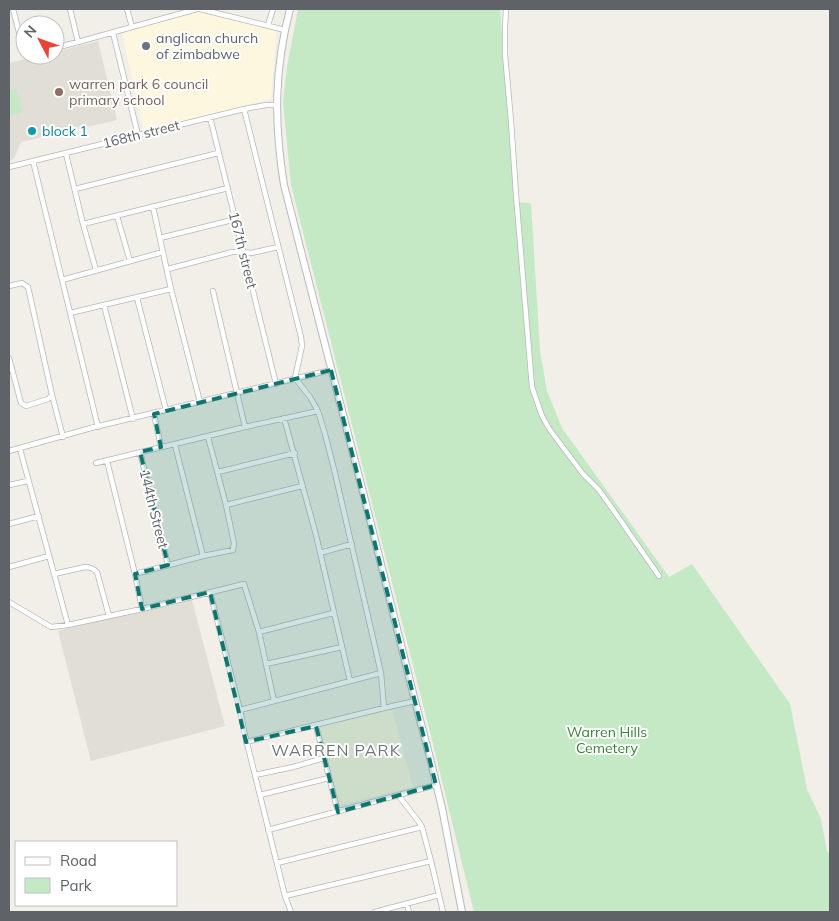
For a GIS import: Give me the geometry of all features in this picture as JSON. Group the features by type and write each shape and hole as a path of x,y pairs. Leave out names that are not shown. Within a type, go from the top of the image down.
{"street":[{"path":"70,9 78,42"},
{"path":"127,9 132,27"},
{"path":"65,45 199,9 284,30"},
{"path":"268,25 273,9"},
{"path":"290,9 284,30 276,106 278,141 286,193 429,754 442,808 462,912"},
{"path":"506,9 505,54 532,387 542,416 562,447 583,474 599,490 659,576"},
{"path":"114,33 138,135"},
{"name":"168th street","path":"9,167 244,109 276,106"},
{"path":"244,109 302,342 295,378"},
{"name":"167th street","path":"210,117 276,384"},
{"path":"75,189 218,153"},
{"path":"66,154 96,270"},
{"path":"33,161 98,427"},
{"path":"84,224 228,188"},
{"path":"153,207 171,289 200,402"},
{"path":"117,216 130,261"},
{"path":"160,238 236,219"},
{"path":"168,270 232,252 255,253 278,247"},
{"path":"62,280 163,252"},
{"path":"9,286 22,283 28,287 63,436"},
{"path":"70,314 171,289"},
{"path":"213,291 245,427"},
{"path":"137,298 166,410"},
{"path":"104,305 133,419"},
{"path":"9,358 21,403 26,406 48,399 52,395"},
{"path":"9,451 98,427 331,370"},
{"path":"295,378 318,411 325,434 381,673 384,708"},
{"path":"96,463 318,411"},
{"path":"154,414 161,448"},
{"path":"284,418 295,453 350,681"},
{"path":"136,574 202,556 233,550 234,543 226,505 208,437"},
{"path":"175,445 202,556"},
{"path":"20,449 68,625"},
{"name":"144th Street","path":"140,452 168,565"},
{"path":"218,472 295,453"},
{"path":"107,461 136,574 142,609"},
{"path":"9,485 28,481"},
{"path":"226,505 302,486"},
{"path":"9,524 39,516"},
{"path":"320,553 352,544"},
{"path":"9,568 48,556"},
{"path":"54,574 84,567 94,569 97,572 109,616"},
{"path":"9,602 51,627 142,609 244,584 259,632 274,701"},
{"path":"210,592 268,830 291,912"},
{"path":"259,632 334,612"},
{"path":"266,664 342,647"},
{"path":"240,710 381,673"},
{"path":"246,742 415,701"},
{"path":"316,726 338,812"},
{"path":"255,775 324,758"},
{"path":"260,795 329,778"},
{"path":"268,830 436,785"},
{"path":"398,795 422,827 443,912"},
{"path":"277,863 422,827"},
{"path":"285,896 431,861"},
{"path":"375,912 439,895"},
{"path":"407,904 409,912"}],"highlighted area":[{"path":"331,370 436,785 338,812 316,726 246,742 210,592 142,609 135,574 168,565 140,452 161,447 154,414"}],"shaded area":[{"path":"198,9 267,24 276,31 271,99 243,106 245,113 230,112 144,133 122,33"},
{"name":"warren park 6 council primary school","path":"98,41 117,120 21,142 14,159 9,161 9,63 15,62 15,65 65,65 65,49"},
{"path":"191,596 225,726 91,761 58,631"},
{"path":"390,703 413,787 334,806 314,724"}],"green space":[{"name":"Warren Hills Cemetery","path":"298,9 500,9 516,202 531,203 540,351 547,391 562,428 669,577 692,564 790,704 807,789 821,819 827,851 830,855 830,912 474,912 291,185 283,102 287,67"},
{"path":"16,89 22,112 10,115 9,91"}],"place":[{"name":"anglican church of zimbabwe","path":"146,46"},
{"name":"warren park 6 council primary school","path":"59,92"},
{"name":"block 1","path":"32,131"}],"district":[{"name":"WARREN PARK","path":"336,750"}]}
